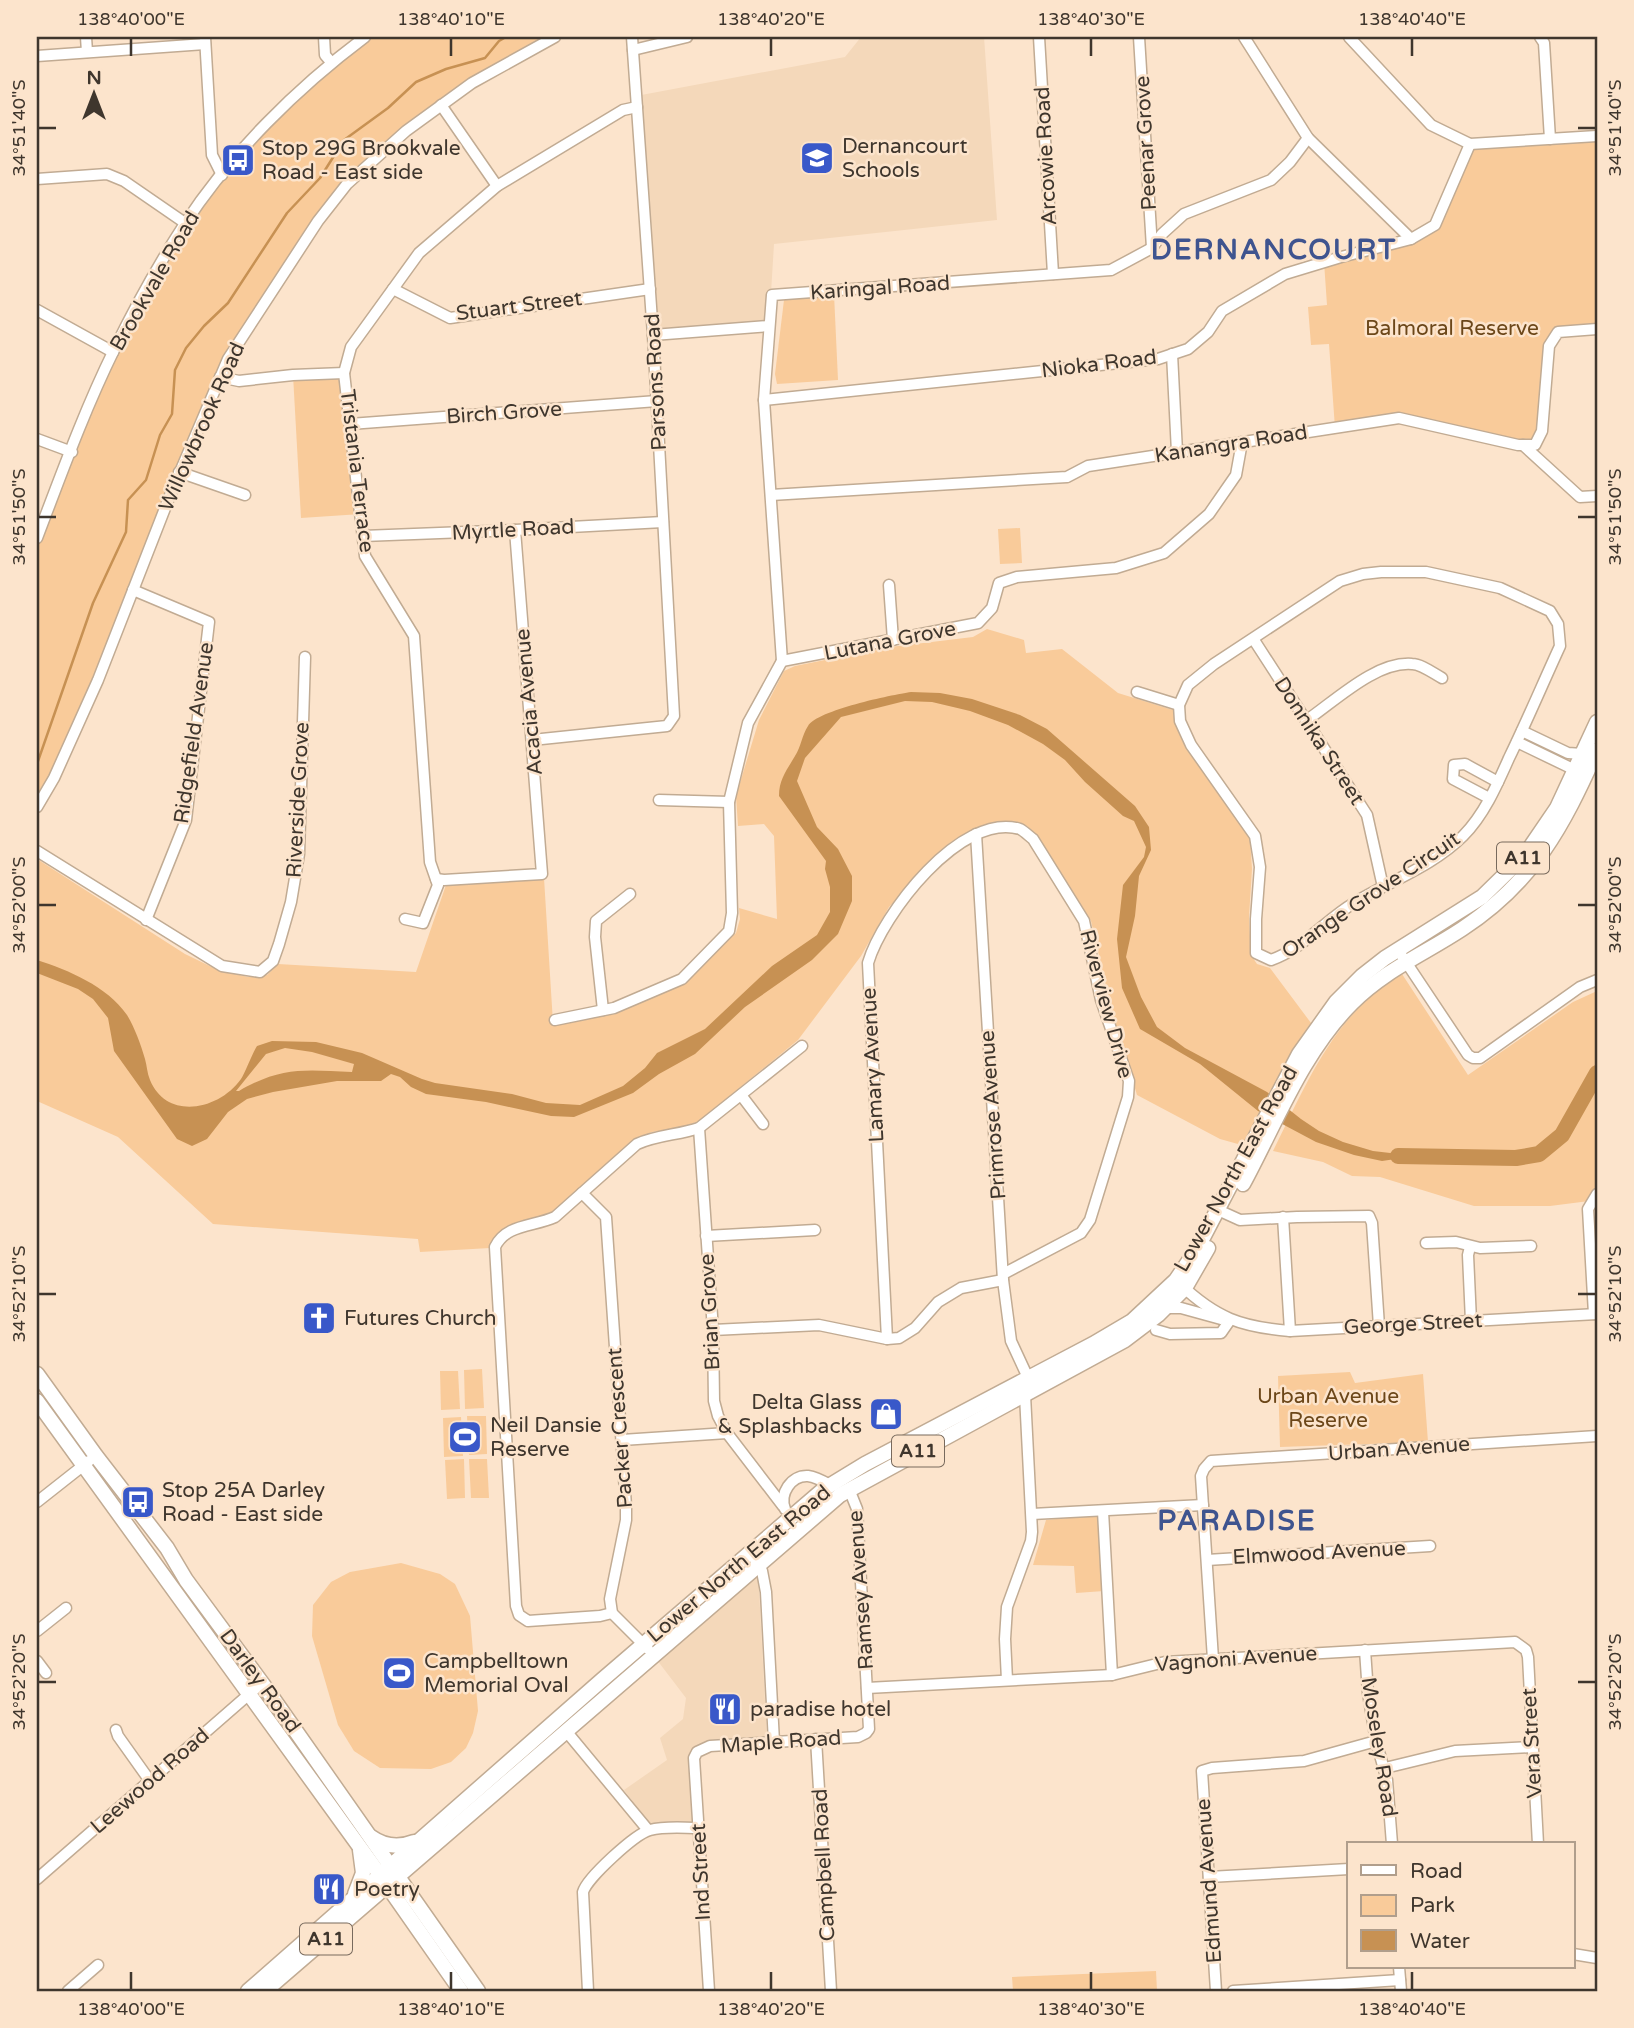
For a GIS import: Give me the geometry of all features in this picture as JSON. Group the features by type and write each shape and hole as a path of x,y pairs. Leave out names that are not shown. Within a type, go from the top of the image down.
{"main road":[{"name":"Lower North East Road","path":"248,1991 389,1876 424,1855 566,1731 749,1553 787,1511 865,1464 1125,1340 1165,1308 1266,1131 1293,1078 1305,1044 1331,1008 1362,976 1471,923 1513,888 1557,832 1586,760 1597,722"},
{"name":"Lower North East Road","path":"1401,956 1470,906 1507,875 1549,822 1575,770 1597,750"},
{"name":"Lower North East Road","path":"389,1876 422,1837 849,1489 1027,1387 1125,1326 1180,1284"},
{"name":"Darley Road","path":"37,1374 167,1548 186,1580 262,1683 365,1831 409,1917 466,1989"},
{"name":"Darley Road","path":"37,1401 359,1846 416,1902 466,1989"},
{"path":"824,1508 830,1485"},
{"path":"365,1831 377,1841 392,1846 405,1845 422,1837"},
{"path":"359,1846 363,1873 357,1903 389,1905 409,1917"},
{"path":"416,1902 414,1873 424,1855"},
{"name":"Lower North East Road","path":"265,1991 357,1903"}],"street":[{"path":"86,37 87,52"},
{"path":"324,37 326,55 331,62"},
{"name":"Brookvale Road","path":"37,538 91,400 113,352 152,276 185,223 258,134 331,62 365,37"},
{"name":"Willowbrook Road","path":"37,807 78,727 179,472 220,377 239,340 332,200 366,165 441,105 472,83 555,37"},
{"name":"Parsons Road","path":"532,740 667,726 674,716 653,335 632,37"},
{"path":"633,50 687,37"},
{"name":"Arcowie Road","path":"1039,37 1053,274"},
{"name":"Peenar Grove","path":"1139,37 1152,248"},
{"path":"1244,37 1308,138 1411,239"},
{"path":"1349,37 1431,125 1470,144 1597,135"},
{"path":"1541,37 1544,43 1550,139"},
{"path":"37,55 205,40 212,155 222,176"},
{"path":"441,105 497,186"},
{"name":"Tristania Terrace","path":"436,879 430,862 414,636 365,556 345,373 351,347 419,253 497,186 623,110 637,107"},
{"name":"Karingal Road","path":"782,662 764,400 772,295 1111,270 1152,248 1162,234 1184,214 1271,180 1290,162 1308,138"},
{"name":"Nioka Road","path":"764,400 1158,359 1188,349 1208,332 1222,311 1285,274 1411,239 1435,225 1470,144"},
{"path":"37,179 107,174 124,181 185,223"},
{"name":"Stuart Street","path":"393,289 450,318 650,289"},
{"path":"37,310 113,352"},
{"path":"653,335 769,326"},
{"path":"1522,445 1535,445 1542,431 1549,346 1558,332 1597,329"},
{"path":"1172,354 1177,452"},
{"path":"220,377 239,381 345,373"},
{"name":"Birch Grove","path":"350,424 657,401"},
{"name":"Kanangra Road","path":"771,495 1067,477 1088,466 1399,418 1522,445"},
{"path":"37,439 72,452"},
{"name":"Lutana Grove","path":"782,662 978,623 992,607 999,583 1017,577 1115,568 1164,553 1209,514 1236,475 1242,442"},
{"path":"1522,445 1580,497 1597,496"},
{"path":"179,472 245,495"},
{"name":"Myrtle Road","path":"363,536 663,522"},
{"name":"Acacia Avenue","path":"436,879 542,874 515,530"},
{"name":"Orange Grove Circuit","path":"1426,572 1500,588 1550,611 1558,624 1560,646 1498,782 1479,817 1462,837 1421,867 1324,923 1288,954 1271,960 1256,953 1260,867 1255,836 1191,746 1180,721 1179,705 1188,685 1214,664 1254,640 1340,581 1363,574 1426,572"},
{"path":"889,585 894,640"},
{"name":"Ridgefield Avenue","path":"133,590 209,622 186,820 146,920"},
{"name":"Donnika Street","path":"1254,640 1367,816 1383,887"},
{"name":"Riverside Grove","path":"37,851 222,966 260,972 273,961 292,902 299,854 305,657"},
{"path":"555,1020 603,1010 682,979 729,931 732,913 729,802 748,723 782,662"},
{"path":"1307,720 1370,675 1390,666 1414,663 1442,678"},
{"path":"1137,692 1179,705"},
{"path":"1519,737 1586,760"},
{"path":"1519,737 1575,770"},
{"path":"1489,798 1453,779 1454,765 1465,764 1498,782"},
{"path":"659,800 729,802"},
{"name":"Riverview Drive","path":"976,834 995,828 1020,829 1033,839 1070,898 1084,921 1101,1000 1129,1081 1128,1097 1090,1220 1081,1233 1003,1277"},
{"name":"Primrose Avenue","path":"976,834 1003,1277 1011,1340 1027,1387"},
{"name":"Lamary Avenue","path":"887,1339 868,963 874,944 896,906 951,848 976,834"},
{"path":"405,919 423,923 438,885 436,879"},
{"path":"603,1010 595,937 596,921 630,894"},
{"path":"1401,956 1468,1055 1473,1058 1480,1058 1492,1051 1580,987 1597,980"},
{"path":"649,1650 612,1613 528,1621 519,1615 516,1606 495,1247 499,1238 508,1230 542,1223 555,1217 637,1144 699,1128 802,1046"},
{"path":"741,1095 763,1124"},
{"name":"Brian Grove","path":"699,1128 713,1330 714,1401 727,1433 787,1511"},
{"name":"Packer Crescent","path":"582,1193 606,1217 622,1440 626,1520 610,1599 612,1613"},
{"path":"1595,1314 1588,1209 1597,1194"},
{"path":"1222,1212 1240,1220 1369,1216 1372,1223 1379,1326"},
{"path":"1283,1217 1290,1331"},
{"path":"706,1236 815,1230"},
{"path":"1426,1243 1456,1242 1480,1248 1531,1246"},
{"path":"1470,1247 1468,1255 1471,1321"},
{"path":"713,1330 820,1325 887,1339 899,1338 915,1328 938,1301 961,1288 1003,1277"},
{"name":"George Street","path":"1180,1284 1202,1304 1230,1320"},
{"name":"George Street","path":"1165,1308 1181,1308 1256,1327 1290,1331 1595,1314"},
{"path":"1156,1330 1171,1334 1221,1333 1230,1320"},
{"path":"1007,1680 1007,1607 1031,1541 1027,1387"},
{"path":"622,1440 727,1433"},
{"name":"Urban Avenue","path":"1203,1505 1201,1476 1211,1461 1597,1436"},
{"path":"37,1502 96,1456"},
{"path":"764,1481 777,1486 788,1485 807,1476 830,1485"},
{"path":"787,1511 784,1496 788,1485"},
{"name":"Ramsey Avenue","path":"849,1489 857,1509 869,1723 866,1733"},
{"path":"1032,1514 1203,1505 1213,1659"},
{"path":"1103,1511 1112,1675"},
{"name":"Elmwood Avenue","path":"1207,1560 1430,1546"},
{"path":"749,1553 759,1564 766,1592 774,1742"},
{"path":"740,1580 756,1582 766,1592"},
{"path":"37,1631 66,1608"},
{"name":"Vagnoni Avenue","path":"867,1688 1112,1675 1152,1664 1213,1659 1503,1642 1521,1644"},
{"name":"Vera Street","path":"1521,1644 1528,1657 1538,1842"},
{"name":"Moseley Road","path":"1365,1650 1367,1693 1389,1792 1392,1842"},
{"path":"37,1661 46,1673"},
{"name":"Leewood Road","path":"37,1879 262,1683"},
{"path":"116,1730 117,1736 150,1781"},
{"path":"566,1731 648,1830"},
{"name":"Maple Road","path":"697,1752 710,1746 858,1737 866,1733"},
{"name":"Campbell Road","path":"816,1740 831,1991"},
{"name":"Edmund Avenue","path":"1216,1991 1202,1770 1304,1761 1376,1741"},
{"path":"1385,1768 1455,1751 1532,1747"},
{"name":"Ind Street","path":"697,1752 694,1758 709,1991"},
{"path":"588,1991 583,1900 585,1886 594,1874 642,1833 648,1830 699,1828"},
{"path":"1209,1877 1347,1869"},
{"path":"1574,1954 1597,1958"},
{"path":"68,1991 98,1965"},
{"path":"1233,1991 1401,1986 1399,1968"}],"shaded area":[{"name":"Dernancourt Schools","path":"861,37 984,37 997,220 774,244 769,326 653,335 636,96 845,57"},
{"name":"paradise hotel","path":"758,1572 767,1738 702,1743 690,1750 693,1828 650,1824 624,1790 667,1760 660,1738 683,1719 686,1698 657,1660"}],"green space":[{"path":"365,37 550,37 510,55 473,78 343,182 327,200 235,339 164,497 95,672 37,797 37,539 72,452 152,277 222,175 331,62"},
{"name":"Balmoral Reserve","path":"1597,136 1597,329 1559,332 1549,346 1535,445 1399,418 1335,428 1329,344 1311,345 1308,307 1327,305 1324,262 1435,225 1470,144"},
{"path":"834,294 838,380 777,384 775,374 784,300 787,297"},
{"path":"344,373 361,514 301,518 293,375"},
{"path":"1020,528 1022,563 1000,564 998,529"},
{"path":"987,629 1024,640 1026,653 1062,649 1118,693 1173,710 1175,724 1185,747 1250,838 1251,955 1257,964 1270,968 1311,1023 1278,1080 1245,1146 1220,1139 1137,1095 1112,1012 1091,921 1037,835 1027,826 995,823 974,829 951,842 889,907 861,956 798,1040 699,1121 681,1128 652,1132 632,1141 553,1212 511,1226 490,1248 420,1252 418,1239 213,1224 118,1137 37,1101 37,859 185,954 218,970 248,977 267,975 278,964 416,972 446,885 544,878 553,1023 615,1014 684,983 736,933 740,919 739,908 777,919 774,836 764,824 738,826 736,796 759,720 784,671 795,666 890,647 973,637"},
{"path":"1402,974 1468,1075 1573,1002 1597,991 1597,1200 1550,1206 1474,1206 1380,1177 1352,1176 1323,1162 1273,1151 1316,1066 1342,1027 1375,993"},
{"path":"482,1369 484,1408 465,1409 464,1370"},
{"path":"440,1371 458,1371 460,1409 441,1410"},
{"name":"Urban Avenue Reserve","path":"1350,1372 1355,1383 1423,1374 1428,1442 1280,1447 1278,1376"},
{"path":"467,1416 486,1416 487,1454 469,1455"},
{"path":"461,1417 463,1456 444,1457 443,1418"},
{"path":"464,1459 465,1498 447,1499 445,1460"},
{"path":"469,1459 487,1459 489,1498 471,1498"},
{"path":"1099,1515 1104,1591 1076,1593 1074,1566 1033,1565 1046,1520"},
{"name":"Campbelltown Memorial Oval","path":"401,1563 440,1574 455,1584 470,1616 478,1711 473,1733 466,1748 451,1762 431,1769 380,1768 354,1751 338,1725 312,1636 313,1605 331,1582 350,1572"},
{"path":"1156,1971 1157,1991 1013,1991 1012,1977"}],"water":[{"path":"911,692 940,693 972,699 1020,715 1047,729 1135,806 1149,827 1151,850 1139,876 1135,916 1126,957 1141,997 1157,1027 1185,1048 1267,1092 1319,1131 1373,1151 1416,1156 1382,1161 1316,1142 1258,1111 1200,1064 1140,1029 1122,988 1117,939 1123,885 1144,857 1146,847 1134,821 1123,816 1065,760 1043,744 1008,725 970,711 932,702 905,701 841,717 805,758 797,781 817,827 838,849 852,876 852,901 838,934 812,960 745,1007 695,1054 659,1074 633,1093 574,1117 551,1116 486,1102 426,1094 391,1074 381,1081 337,1081 247,1099 228,1112 207,1139 192,1146 177,1139 114,1051 108,1018 93,999 78,989 37,973 37,960 74,974 98,987 119,1005 132,1025 149,1077 158,1093 180,1106 207,1104 220,1098 241,1079 257,1046 272,1041 316,1042 362,1053 435,1083 512,1094 546,1103 580,1105 623,1086 645,1068 657,1053 705,1029 772,966 817,935 830,912 826,861 779,796 782,780 808,726 814,720 840,709","holes":["285,1048 312,1052 354,1064 352,1072 281,1073 236,1091 266,1054"]}],"waterway":[{"path":"37,764 93,603 126,532 128,500 146,480 160,435 172,414 175,370 186,348 228,303 287,213 320,178 344,140 388,108 416,82 446,69 485,58 499,41 506,37"},
{"path":"1398,1156 1516,1158 1539,1154 1562,1135 1597,1073"}],"place":[{"name":"Dernancourt Schools","path":"817,158"},
{"name":"Stop 29G Brookvale Road - East side","path":"238,160"},
{"name":"Futures Church","path":"319,1318"},
{"name":"Delta Glass & Splashbacks","path":"886,1414"},
{"name":"Neil Dansie Reserve","path":"465,1437"},
{"name":"Stop 25A Darley Road - East side","path":"138,1502"},
{"name":"Campbelltown Memorial Oval","path":"399,1673"},
{"name":"paradise hotel","path":"725,1709"},
{"name":"Poetry","path":"329,1889"}],"district":[{"name":"DERNANCOURT","path":"1274,250"},
{"name":"PARADISE","path":"1237,1521"}]}
